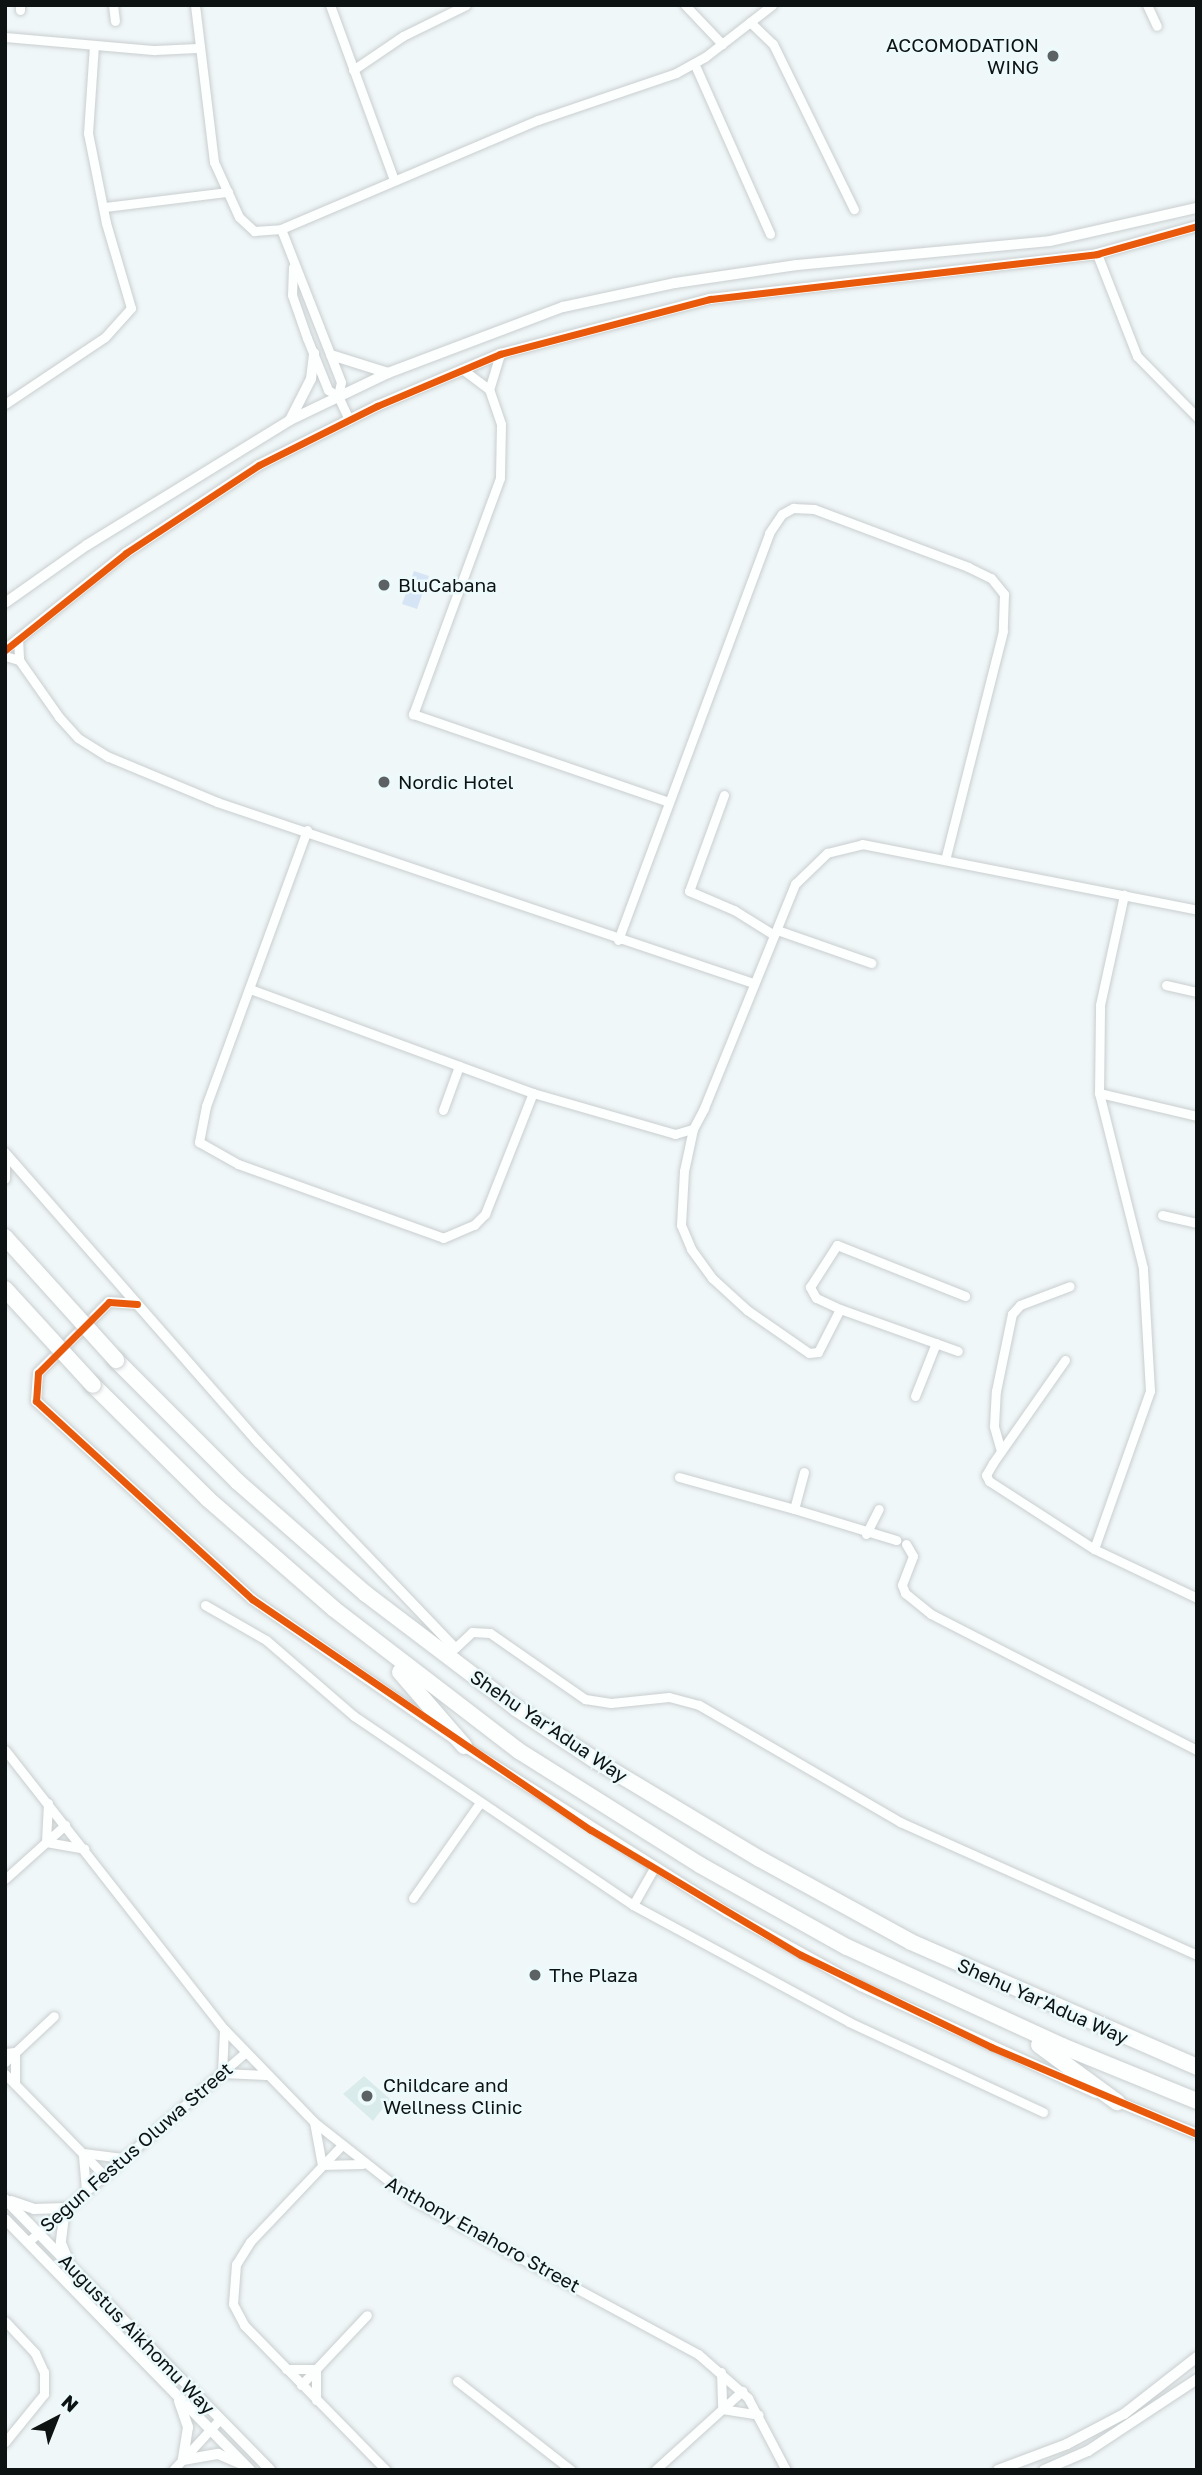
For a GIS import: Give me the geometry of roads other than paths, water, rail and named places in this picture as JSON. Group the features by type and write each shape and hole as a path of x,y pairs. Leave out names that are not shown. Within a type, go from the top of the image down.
{"highway":[{"name":"Shehu Yar'Adua Way","path":"5,1237 116,1360 307,1544 516,1708 681,1814 911,1942 1197,2067"},
{"name":"Shehu Yar'Adua Way","path":"5,1289 93,1385 208,1499 365,1635 519,1751 700,1864 847,1947 993,2015 1197,2101"},
{"path":"365,1635 464,1746"},
{"path":"455,1648 516,1708"},
{"path":"993,2015 1117,2102"}],"street":[{"path":"113,5 115,21"},
{"path":"195,5 197,48 204,71 214,162 239,216 254,231 281,229 538,120 694,63 772,5"},
{"path":"330,5 394,180"},
{"path":"353,70 402,36 466,5"},
{"path":"685,5 722,44"},
{"path":"1147,5 1157,26"},
{"path":"750,22 773,44 854,209"},
{"path":"5,37 94,46 197,48"},
{"path":"5,404 105,337 131,308 88,132 94,46"},
{"path":"694,63 770,234"},
{"path":"105,207 228,192"},
{"path":"5,603 87,545 290,420 388,373 563,307 675,283 797,265 1050,241 1197,208"},
{"path":"5,650 126,553 260,465 349,419 500,354 710,299 1097,254 1197,226"},
{"path":"281,229 293,267 304,284 341,382 338,396"},
{"path":"1097,254 1137,356 1197,417"},
{"path":"293,267 292,295 328,390 338,396 349,419"},
{"path":"290,420 311,379 314,353"},
{"path":"500,354 489,389 500,424 500,478 414,714 668,802"},
{"path":"331,355 388,373"},
{"path":"462,369 489,389"},
{"path":"618,940 769,533 786,512 807,508 968,567 991,578 1004,594 1003,632 946,857"},
{"path":"19,638 19,660 59,717 78,737 109,757 217,802 753,984"},
{"path":"5,656 19,660"},
{"path":"723,795 689,891 734,910 776,933 871,963"},
{"path":"307,831 206,1106 199,1142 238,1164 443,1238 474,1226 485,1214 533,1093"},
{"path":"840,1309 818,1352 809,1353 747,1310 712,1278 691,1249 681,1225 684,1171 693,1129 795,884 827,853 862,844 946,857 1197,910"},
{"path":"1094,1549 1150,1391 1151,1351 1143,1268 1099,1093 1100,1005 1124,895"},
{"path":"1166,985 1197,992"},
{"path":"250,989 533,1093 664,1134 693,1129"},
{"path":"443,1110 459,1066"},
{"path":"1099,1093 1197,1116"},
{"path":"5,1155 5,1179"},
{"path":"5,1155 258,1442 455,1648 472,1632 490,1633 585,1699 611,1703 669,1697 699,1705 900,1822 1197,1955"},
{"path":"1162,1215 1197,1223"},
{"path":"958,1351 840,1309 816,1298 810,1287 837,1245 964,1296"},
{"path":"1001,1451 994,1426 996,1391 1012,1314 1020,1305 1070,1286"},
{"path":"137,1304 109,1302 44,1365 34,1387 40,1407 251,1599 464,1746 654,1868 861,1986 1117,2102 1197,2134"},
{"path":"915,1396 936,1343"},
{"path":"1065,1360 1001,1451 986,1475 989,1481 1094,1549 1197,1598"},
{"path":"794,1509 804,1472"},
{"path":"679,1478 901,1542 913,1556 902,1585 905,1593 931,1614 1197,1750"},
{"path":"866,1534 879,1509"},
{"path":"205,1605 265,1640 355,1716 479,1804 633,1905 849,2022 1042,2112"},
{"name":"Anthony Enahoro Street","path":"5,1750 224,2029 314,2122 362,2164 413,2200 668,2336 721,2372 742,2391 759,2415 786,2470"},
{"path":"46,1842 48,1803"},
{"path":"413,1898 479,1804"},
{"path":"5,1879 65,1825"},
{"path":"46,1842 84,1849"},
{"path":"633,1905 654,1868"},
{"path":"5,2062 10,2052 54,2016"},
{"path":"224,2029 222,2073 266,2075"},
{"path":"10,2052 15,2084"},
{"name":"Segun Festus Oluwa Street","path":"28,2242 246,2053"},
{"path":"5,2074 103,2175"},
{"path":"314,2122 322,2165"},
{"path":"341,2146 250,2242 236,2264 231,2284 233,2304 244,2325 386,2470"},
{"path":"83,2153 123,2158"},
{"path":"83,2153 86,2190"},
{"path":"322,2165 362,2164"},
{"path":"5,2198 34,2209 65,2208 61,2243 72,2268"},
{"name":"Augustus Aikhomu Way","path":"5,2198 270,2470"},
{"name":"Augustus Aikhomu Way","path":"5,2219 249,2468"},
{"path":"301,2385 367,2315"},
{"path":"5,2321 34,2353 44,2372 44,2394 5,2442"},
{"path":"998,2470 1013,2467 1067,2444 1124,2414 1197,2357"},
{"path":"286,2370 316,2369"},
{"path":"316,2369 316,2400"},
{"path":"721,2372 722,2409"},
{"path":"1044,2470 1088,2451 1197,2379"},
{"path":"457,2381 571,2470"},
{"path":"174,2391 188,2427 183,2460"},
{"path":"655,2470 742,2391"},
{"path":"722,2409 759,2415"},
{"path":"173,2470 220,2419"},
{"path":"183,2460 218,2455 249,2468"},
{"path":"1056,2470 1068,2460"}],"water":[{"path":"414,571 429,576 417,609 402,604"}],"place":[{"name":"ACCOMODATION WING","path":"1053,56"},
{"name":"BluCabana","path":"384,585"},
{"name":"Nordic Hotel","path":"384,782"},
{"name":"The Plaza","path":"535,1975"},
{"name":"Childcare and Wellness Clinic","path":"367,2096"}]}
